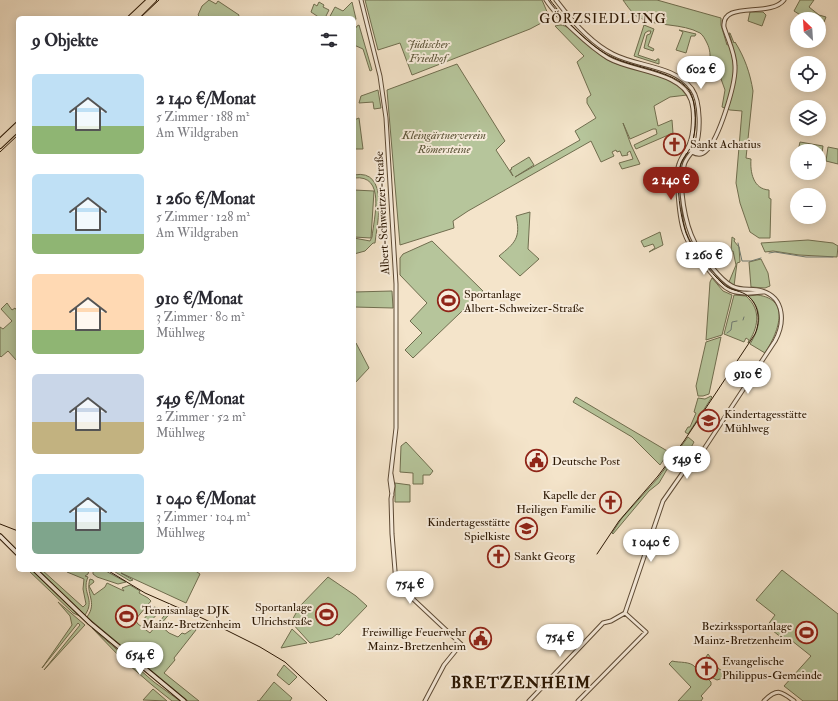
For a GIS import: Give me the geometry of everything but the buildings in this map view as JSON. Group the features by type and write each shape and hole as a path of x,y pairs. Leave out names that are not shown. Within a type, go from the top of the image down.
{"highway":[{"path":"132,16 149,0"},
{"path":"138,16 154,0"},
{"path":"0,141 16,126"},
{"path":"0,146 16,132"}],"main road":[{"path":"0,536 16,552"},
{"path":"37,572 90,623 184,701"}],"street":[{"name":"Albert-Schweitzer-Straße","path":"361,0 380,74 385,106 396,284 396,428 391,474 393,486 392,534 396,581 398,586 461,644 444,665 425,701"},
{"path":"546,0 559,16 589,44 607,57 622,64 672,80 684,88 692,105 690,142 692,151"},
{"path":"528,701 603,623 615,619 625,613 663,501 684,471 704,449 779,334 782,323 780,309 775,299 764,292 734,287 726,282 696,244 689,229 683,206 682,172 697,140 699,110 696,97 689,85 681,78 669,72 623,58 608,51 582,28 556,0"},
{"path":"685,152 692,151 703,153 709,147 718,131 726,109 735,74 735,62 724,27 725,18 728,12 735,10 768,8 777,5 784,0"},
{"path":"690,142 681,158 677,171 681,228 688,243 697,256 723,287 737,293 751,291"},
{"path":"681,158 686,161"},
{"path":"578,701 646,632 625,613"},
{"path":"764,701 771,694 778,692 784,693 794,701"}],"green space":[{"path":"209,0 216,4 218,1 239,15 199,16 198,15 202,6"},
{"name":"Jüdischer Friedhof","path":"365,0 542,0 548,14 545,21 530,29 412,75 400,43 378,50"},
{"path":"623,0 657,0 721,18 721,25 727,45 732,43 730,33 734,43 735,42 739,48 749,72 752,84 753,91 746,158 751,159 752,174 756,183 759,187 769,190 769,198 771,199 770,238 759,238 750,232 740,203 736,183 742,111 730,110 722,107 725,90 716,65 695,79 691,78 692,74 686,72 689,60 701,64 697,67 701,69 709,63 709,50 704,37 700,33 693,30 678,26 654,23 640,18 633,13"},
{"path":"800,0 814,0 809,7 815,12 794,11"},
{"path":"319,2 324,5 323,7 329,10 326,16 317,16 311,12 314,4 317,6"},
{"path":"352,2 355,16 330,16 335,7 343,11"},
{"path":"750,12 763,12 766,15 762,26 748,21"},
{"path":"359,25 372,70 370,71 363,49 356,46 357,26"},
{"name":"Kleingärtnerverein Römersteine","path":"560,25 571,29 606,59 616,64 660,76 680,87 687,95 670,97 654,106 658,126 672,120 673,133 636,149 634,145 657,134 656,129 630,139 623,123 640,164 622,169 619,163 633,159 630,151 627,153 628,155 622,156 620,151 617,152 616,150 612,152 614,156 601,162 591,141 468,211 453,221 454,228 400,245 387,90 457,64 505,141 496,150 513,176 510,170 512,169 511,168 529,157 534,165 515,177 580,140 575,131 596,118 587,103 587,98 591,95 577,62 584,56 555,26"},
{"path":"644,25 654,29 648,46 654,49 653,51 644,48 647,35 650,34 651,31 648,31 645,33 638,55 656,61 659,59 659,64 634,56"},
{"path":"679,30 696,34 695,36 691,36 686,53 676,50 683,32"},
{"path":"378,90 381,108 374,109 373,102 359,103 361,96"},
{"path":"359,118 363,149 356,149 356,119"},
{"path":"800,142 812,144 800,144"},
{"path":"828,147 838,149 838,164 826,161"},
{"path":"356,175 365,175 373,180 377,188 379,199 378,223 375,243 373,243 365,251 356,253 356,238 370,241 372,237 376,209 374,190 371,183 364,179 356,178"},
{"path":"356,190 374,191 371,238 356,237"},
{"path":"530,212 528,249 539,259 520,276 499,256 513,243 517,235 518,230 516,216"},
{"path":"660,232 663,245 649,252 655,248 653,244 644,247 641,241"},
{"path":"732,237 735,239 734,241 739,247 740,262 737,263 734,286 729,282 736,265 733,251 731,251"},
{"path":"808,240 833,243 838,246 837,257 799,255 773,251 765,252 761,243"},
{"name":"Sportanlage Albert-Schweizer-Straße","path":"432,241 483,291 413,358 405,350 422,333 410,321 427,303 400,275 400,258 403,254"},
{"path":"761,259 768,273 770,286 765,288 751,287 749,262"},
{"path":"712,278 723,291 732,295 722,335 706,340 710,282"},
{"path":"392,291 393,308 356,307 356,292"},
{"path":"734,295 746,296 751,301 756,313 756,325 748,343 749,340 746,338 744,342 724,334"},
{"path":"757,295 768,298 775,303 779,310 777,327 765,353 750,344 756,332 759,319 756,307 748,296"},
{"path":"7,303 12,310 15,308 16,309 16,360 8,351 1,357 0,356 0,327 3,329 12,321 1,309"},
{"path":"721,337 709,394 698,396 696,386 706,342"},
{"path":"356,343 369,368 356,382"},
{"path":"711,396 712,397 688,434 685,432 688,427 690,427 696,413 694,412 698,398 705,399"},
{"path":"576,397 669,452 660,465 632,437 573,402"},
{"path":"688,437 694,442 688,453 669,466 659,483 649,491 613,534 612,533 622,518 658,478"},
{"path":"406,442 433,471 430,475 423,475 423,484 413,484 413,473 400,472 401,446"},
{"path":"395,483 410,485 410,502 395,502"},
{"name":"Bezirkssportanlage Mainz-Bretzenheim","path":"782,570 838,614 838,701 803,701 784,686 811,656 791,640 788,643 767,626 775,615 756,600"},
{"path":"30,572 34,572 82,617 73,613"},
{"path":"38,572 44,572 83,607 86,604 83,589 84,579 67,572 88,572 85,576 88,577 86,587 89,605 85,615"},
{"path":"93,572 108,572 126,582 118,584 97,577 93,574"},
{"path":"115,572 197,572 200,574 186,603 121,573 133,580 130,581"},
{"name":"Sportanlage Ulrichstraße","path":"328,577 356,596 367,606 339,635 337,634 332,638 310,643 291,622 300,606"},
{"path":"90,579 93,580 94,582 89,586"},
{"path":"107,583 124,591 122,588 130,585 140,591 139,593 151,601 135,620 150,633 169,610 172,611 160,625 169,633 178,637 182,633 185,634 195,627 196,630 164,673 199,701 188,701 87,617 90,612 91,602 89,586 94,595 105,587"},
{"path":"58,602 85,625 44,670 80,625 78,623 42,668 72,625 70,616"},
{"path":"154,607 162,609 147,625 143,620"},
{"path":"92,628 154,682 180,701 172,701 152,685 121,658"},
{"path":"292,629 307,643 281,648"},
{"path":"708,654 719,669 727,673 726,677 717,680 711,677 714,673 711,669 713,667 709,663 710,661 706,657"},
{"path":"672,661 693,665 701,677 707,678 711,682 711,685 701,696 703,698 701,701 678,701 691,687 669,664"},
{"path":"284,665 297,677 289,685 277,675"},
{"path":"274,682 292,698 290,701 259,701"},
{"path":"153,689 167,701 143,700"}],"waterway":[{"path":"738,243 742,261 751,261 761,258"},
{"path":"769,253 775,252 806,257 833,257"},
{"path":"727,333 731,330 732,322 737,321"}],"tram line":[{"path":"142,16 159,0"},
{"path":"550,0 578,32 595,47 621,61 653,70 673,78 682,83 689,90 694,102 695,126 691,146 681,164 678,183 680,209 686,233 707,267 728,288 750,297 758,312 758,323 755,334 684,441 658,476 619,521 597,554"},
{"path":"0,152 16,137"},
{"path":"0,524 16,530"},
{"path":"110,572 145,593 204,619 260,647 285,662 327,701"}],"place":[{"name":"Sankt Achatius","path":"675,144"},
{"name":"Sportanlage Albert-Schweizer-Straße","path":"449,301"},
{"name":"Kindertagesstätte Mühlweg","path":"709,421"},
{"name":"Deutsche Post","path":"536,461"},
{"name":"Kapelle der Heiligen Familie","path":"611,502"},
{"name":"Kindertagesstätte Spielkiste","path":"526,529"},
{"name":"Sankt Georg","path":"498,556"},
{"name":"Sportanlage Ulrichstraße","path":"327,614"},
{"name":"Tennisanlage DJK Mainz-Bretzenheim","path":"126,617"},
{"name":"Bezirkssportanlage Mainz-Bretzenheim","path":"807,633"},
{"name":"Freiwillige Feuerwehr Mainz-Bretzenheim","path":"481,639"},
{"name":"Evangelische Philippus-Gemeinde","path":"706,668"}],"district":[{"name":"GÖRZSIEDLUNG","path":"603,18"},
{"name":"BRETZENHEIM","path":"521,682"}]}
